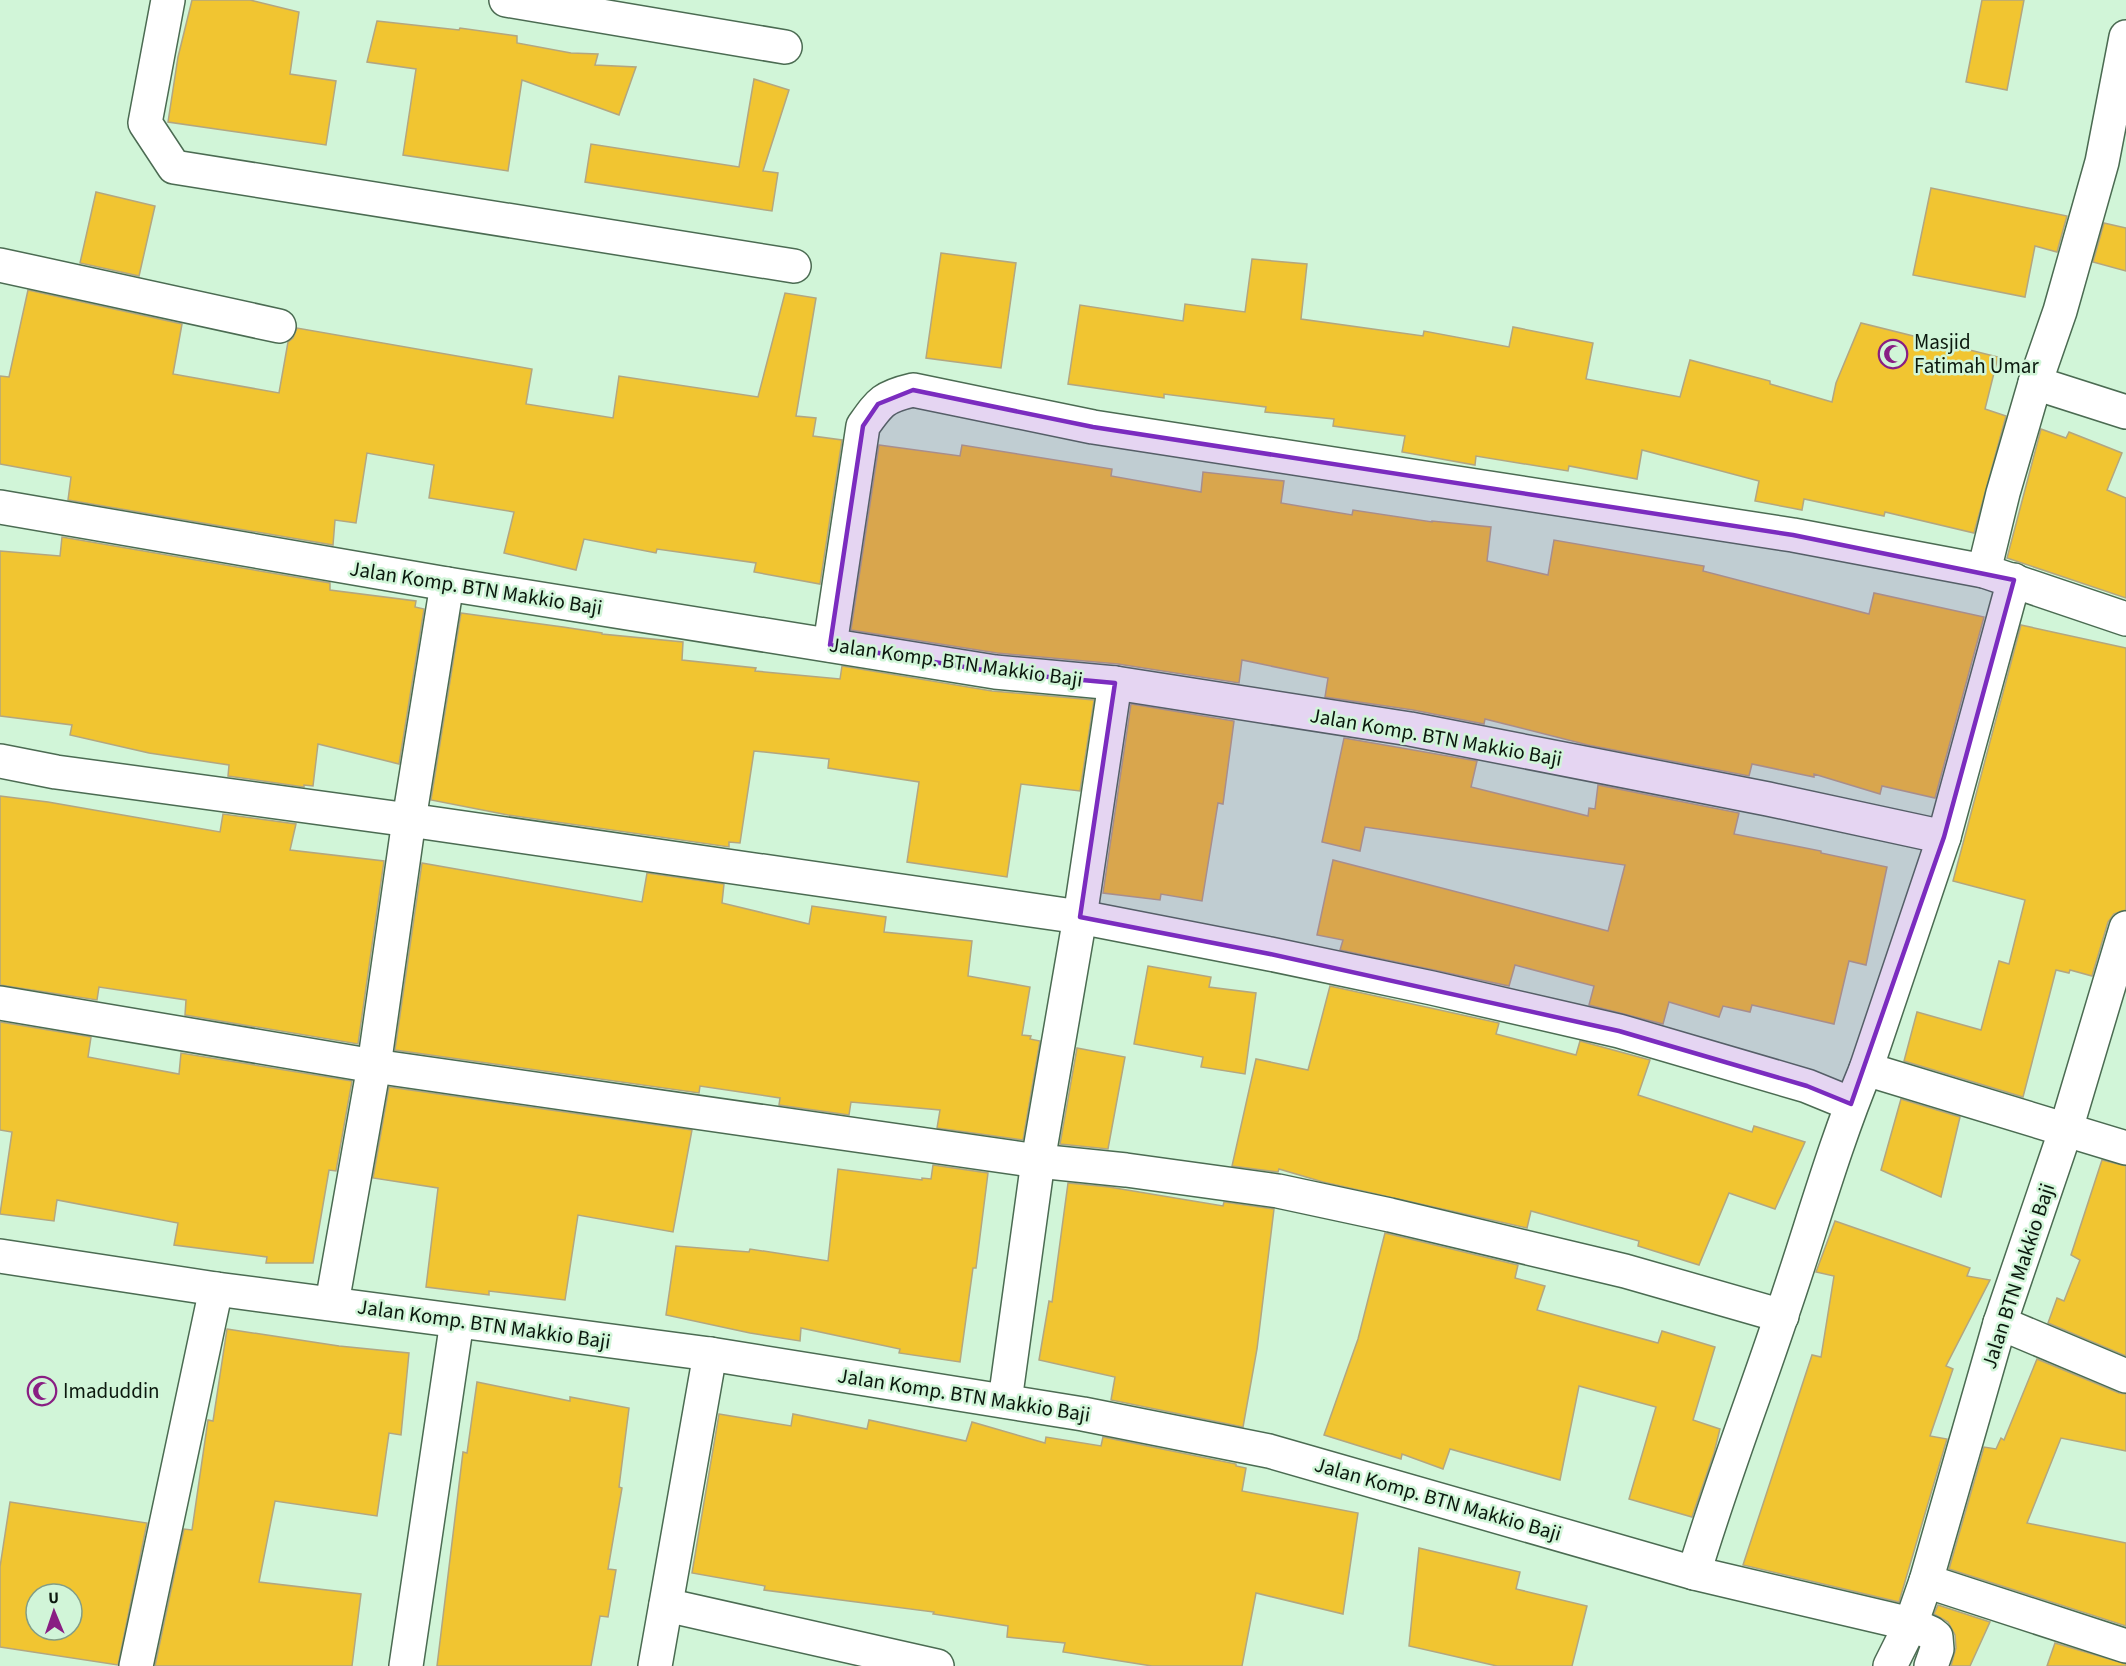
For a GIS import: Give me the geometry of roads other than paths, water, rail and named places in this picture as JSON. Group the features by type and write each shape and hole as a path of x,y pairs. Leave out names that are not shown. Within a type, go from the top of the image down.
{"street":[{"path":"168,0 145,123 174,167 794,266"},
{"path":"506,0 785,47"},
{"path":"1694,1573 1713,1507 1782,1316 1851,1104 1866,1069 1944,837 1999,575 2003,493 2035,384 2114,165 2126,37"},
{"path":"0,265 279,326"},
{"path":"2035,384 2126,412"},
{"path":"830,645 863,426 878,404 893,395 913,390 1093,427 1792,535 1999,575 2126,619"},
{"name":"Jalan Komp. BTN Makkio Baji","path":"0,507 447,584 995,672 1115,683 1410,729 1768,799 1944,837"},
{"path":"332,1303 374,1066 409,819 447,584"},
{"path":"1005,1401 1038,1161 1080,917 1115,683"},
{"path":"0,761 56,772 409,819 1080,917 1293,958 1619,1031 1807,1086 1851,1104"},
{"name":"Jalan BTN Makkio Baji","path":"1890,1666 1911,1624 1926,1581 2000,1323 2066,1129 2126,928"},
{"path":"0,1003 374,1066 1038,1161 1126,1170 1278,1191 1625,1271 1782,1316"},
{"path":"1866,1069 2126,1148"},
{"name":"Jalan Komp. BTN Makkio Baji","path":"0,1256 216,1289 710,1354 1083,1414 1269,1451 1694,1573 1911,1624 1936,1637 1937,1649 1931,1666"},
{"path":"136,1666 216,1289"},
{"path":"406,1666 457,1320"},
{"path":"2000,1323 2126,1376"},
{"path":"655,1666 710,1354"},
{"path":"1926,1581 2126,1646"},
{"path":"666,1605 937,1666"}],"place":[{"name":"Masjid Fatimah Umar","path":"1893,354"},
{"name":"Imaduddin","path":"42,1391"}]}
